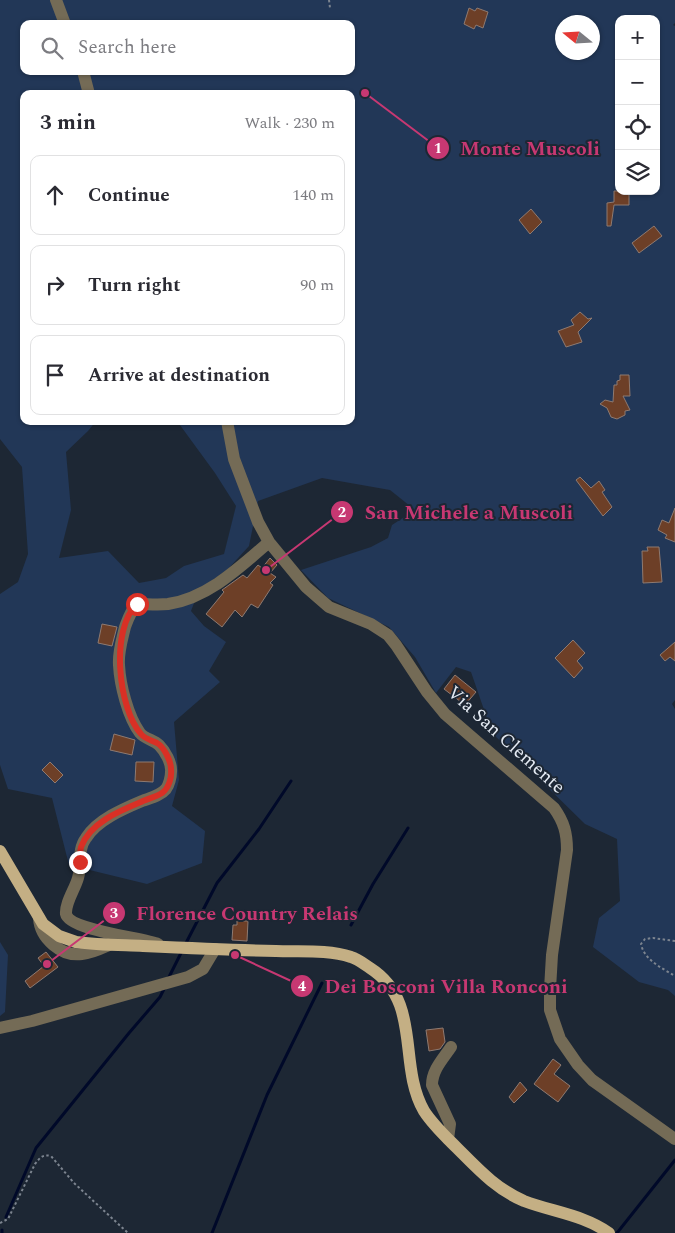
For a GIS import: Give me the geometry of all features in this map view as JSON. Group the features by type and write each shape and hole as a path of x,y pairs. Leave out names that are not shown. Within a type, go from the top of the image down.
{"main road":[{"path":"0,851 39,918 50,930 68,939 84,943 343,954 357,959 377,972 394,991 404,1015 416,1094 426,1113 448,1139 487,1178 503,1190 525,1201 586,1220 609,1233"}],"street":[{"path":"56,0 64,20"},
{"path":"84,75 89,90"},
{"name":"Via San Clemente","path":"228,425 234,459 258,522 269,542 306,587 329,608 371,624 388,636 427,692 445,714 554,808 563,821 567,834 567,850 552,955 550,1010 568,1052 592,1080 675,1139"},
{"path":"165,947 152,942 86,927 69,919 66,914 79,875 80,849 86,837 105,820 167,789 172,771 170,761 158,744 141,734 132,720 123,691 120,673 120,645 129,616 137,604 179,602 203,591 236,570 269,542"},
{"path":"0,1028 32,1021 188,977 203,970 215,949"},
{"path":"448,1139 450,1124 434,1090 432,1080 437,1067 452,1047"}],"path":[{"path":"329,0 330,8"},
{"path":"675,941 652,938 645,939 641,944 642,951 647,956 675,976"},
{"path":"0,1224 8,1219 36,1164 45,1155 50,1156 74,1183 128,1233"}],"shaded area":[{"path":"0,0 675,0 675,23 673,25 675,26 675,700 672,704 675,709 675,996 668,990 639,982 593,947 599,918 620,901 617,839 585,824 492,733 471,672 456,667 436,693 415,657 389,627 328,598 301,570 371,547 388,538 392,525 415,510 390,490 322,478 258,501 249,546 228,569 199,590 191,611 204,626 226,642 209,671 220,682 174,722 179,780 172,806 205,831 202,863 147,884 69,865 52,798 8,789 0,765 0,594 18,582 28,554 22,467 0,439"},
{"path":"0,942 8,955 5,1012 0,1016"}],"building":[{"path":"469,8 475,11 477,8 488,12 483,28 476,25 474,29 464,24"},
{"path":"614,191 615,195 629,195 629,205 614,205 611,226 607,226 607,203 614,202"},
{"path":"531,209 542,222 530,234 519,220"},
{"path":"654,226 662,236 639,253 632,243"},
{"path":"580,312 588,319 592,318 578,332 582,342 566,347 558,331 574,325 571,320"},
{"path":"620,375 629,375 630,396 623,396 630,410 625,411 625,415 617,419 611,417 607,408 600,404 605,400 613,402 614,385 617,385 617,381 620,380"},
{"path":"580,477 591,488 599,481 605,490 602,492 612,507 603,516 576,480"},
{"path":"675,508 675,542 665,538 667,535 658,530 662,520 669,523"},
{"path":"647,547 659,547 662,582 643,583 642,551 648,551"},
{"path":"270,558 277,565 270,573 276,577 270,583 273,585 258,608 251,604 242,617 235,610 222,627 206,614 224,592 222,590 243,575 247,578 258,565 262,568"},
{"path":"102,624 117,627 112,646 98,643"},
{"path":"573,640 585,653 577,661 583,668 574,678 555,658"},
{"path":"675,642 675,661 670,657 665,661 660,655"},
{"path":"455,675 476,692 465,705 444,689"},
{"path":"114,734 135,740 132,755 110,750"},
{"path":"50,762 63,775 55,783 42,770"},
{"path":"136,762 154,762 153,782 135,781"},
{"path":"237,921 248,921 247,941 232,940 233,925 237,925"},
{"path":"46,952 58,967 30,988 25,981 44,966 38,958"},
{"path":"443,1028 445,1042 440,1049 429,1051 426,1030"},
{"path":"553,1059 561,1065 554,1074 570,1086 558,1102 534,1084"},
{"path":"520,1082 527,1090 514,1103 509,1097"}],"waterway":[{"path":"186,943 217,883 259,829 291,781"},
{"path":"351,925 373,884 408,828"},
{"path":"168,979 182,951"},
{"path":"212,1233 267,1095 322,983"},
{"path":"6,1217 36,1148 160,997 165,987"},
{"path":"617,1233 675,1160"}],"place":[{"name":"Monte Muscoli","path":"365,93"},
{"name":"San Michele a Muscoli","path":"266,570"},
{"name":"Dei Bosconi Villa Ronconi","path":"235,955"},
{"name":"Florence Country Relais","path":"47,964"}],"route":[{"path":"80,862 80,849 86,837 95,827 105,820 167,789 172,771 170,761 158,744 141,734 132,720 123,691 119,664 120,645 126,624 133,608 137,604"}]}
